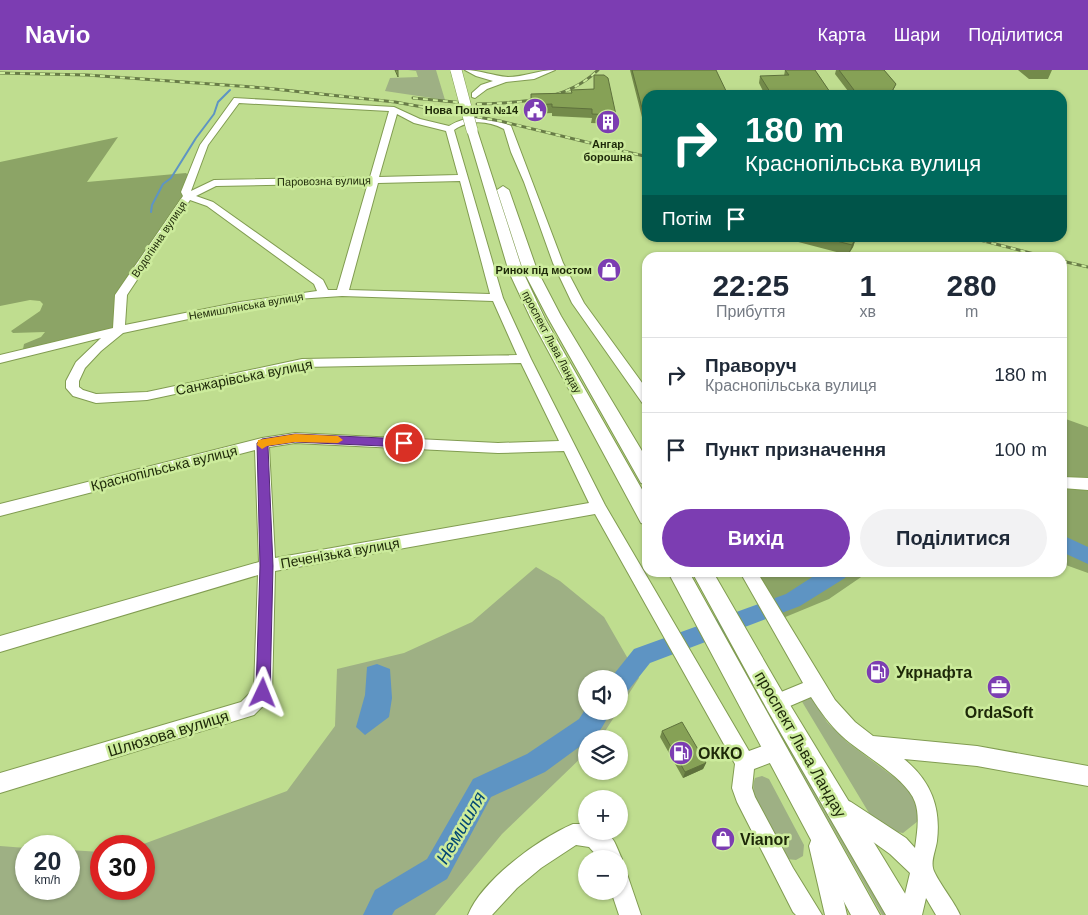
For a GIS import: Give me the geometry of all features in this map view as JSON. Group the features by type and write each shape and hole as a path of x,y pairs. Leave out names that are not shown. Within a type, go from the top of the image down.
{"main road":[{"name":"проспект Льва Ландау","path":"456,70 481,163 516,272 538,319 642,507"},
{"path":"473,88 512,79 536,76 550,70"},
{"path":"473,88 486,78 512,79"},
{"name":"проспект Льва Ландау","path":"473,88 493,161 530,270 554,316 642,468"},
{"name":"проспект Льва Ландау","path":"681,577 737,657 765,707 836,804 902,915"},
{"name":"проспект Льва Ландау","path":"704,577 737,657"},
{"name":"проспект Льва Ландау","path":"765,707 776,751 866,915"}],"street":[{"name":"Водогінна вулиця","path":"119,330 121,295 188,196 186,192 204,145 237,100 394,109"},
{"path":"342,293 374,180 394,126 394,109 416,121 450,130 463,122 480,120 494,122 508,128 515,152 529,182 558,263 578,303 642,393"},
{"path":"409,125 429,124"},
{"path":"450,130 497,298 525,359 599,507 745,763 742,788 746,802 801,904 811,915"},
{"name":"Паровозна вулиця","path":"188,196 214,183 462,178"},
{"path":"188,196 210,204 319,282 324,294"},
{"name":"Немишлянська вулиця","path":"0,359 119,330 240,304 296,296 342,293 497,298"},
{"name":"Санжарівська вулиця","path":"119,330 97,347 84,362 72,380 72,388 76,392 85,397 104,399 147,396 302,363 525,359"},
{"name":"Краснопільська вулиця","path":"0,510 262,443 295,438 498,448 568,446"},
{"name":"Шлюзова вулиця","path":"0,783 247,709 263,693 267,566 262,443"},
{"path":"1067,482 1088,484"},
{"name":"Печенізька вулиця","path":"0,644 267,566 599,507"},
{"path":"751,577 815,687 834,714 847,728 903,772 922,793 926,805 928,831 911,915"},
{"path":"765,707 815,687"},
{"path":"870,746 977,756 1088,776"},
{"path":"745,763 776,751"},
{"path":"836,804 898,846 920,868 949,915"},
{"path":"815,822 836,915"},
{"path":"479,915 488,900 514,875 573,835 582,834 598,839 606,850"},
{"path":"625,900 630,915"}],"green space":[{"path":"408,70 436,70 445,100 385,91 390,78 418,77 416,71"},
{"path":"118,137 87,182 186,173 188,175 186,192 121,295 119,330 29,352 23,349 24,344 41,337 45,332 13,333 11,331 40,311 43,304 40,301 30,300 0,306 0,162"},
{"path":"1067,419 1088,427 1088,573 1067,565"},
{"path":"536,567 560,581 604,617 639,678 628,695 628,670 578,670 578,720 612,720 606,730 578,730 578,761 502,834 435,915 0,915 0,846 15,847 15,900 80,900 80,851 90,851 90,900 155,900 155,840 287,791 335,726 337,669 404,653 472,622"},
{"path":"759,577 861,577 829,599 783,618"},
{"path":"811,696 827,722 847,742 910,789 919,808 918,821 903,833 890,831 872,818 801,700"},
{"path":"781,727 891,915 882,915 782,738 779,730"},
{"path":"762,776 769,779 804,845 803,856 796,860 787,859 758,808 753,787 755,778"}],"water":[{"path":"377,664 390,669 392,698 389,717 365,735 356,727 365,695 367,667"}],"building":[{"path":"632,70 716,70 726,90 642,90 642,108"},
{"path":"785,70 815,70 829,90 769,90 760,76 789,75"},
{"path":"839,70 884,70 896,84 893,90 854,90"},
{"path":"594,75 604,75 608,78 616,115 592,114 592,109 552,107 552,104 531,105 531,94 572,93 571,90 594,89"},
{"path":"840,242 854,242 852,245"},
{"name":"ОККО","path":"682,722 706,763 685,772 662,731"}],"waterway":[{"path":"151,212 152,205 163,184 171,178 196,138 214,114 218,102 230,90"},
{"name":"Немишля","path":"1067,546 1088,556"},
{"name":"Немишля","path":"628,673 642,656 793,600 830,577"},
{"name":"Немишля","path":"377,915 385,900 437,869 482,788 536,763 587,727 592,720"}],"railway":[{"path":"477,104 526,101 557,94 586,80 598,70"},
{"path":"0,73 87,75 265,88 395,102 500,121 642,156"},
{"path":"413,98 465,103"},
{"path":"988,242 1027,252"},
{"path":"1067,262 1088,267"}],"slow traffic":[{"path":"262,445 262,443 295,438 338,440"}],"place":[{"name":"Нова Пошта №14","path":"535,110"},
{"name":"Ангар борошна","path":"608,122"},
{"name":"Ринок під мостом","path":"609,270"},
{"name":"Укрнафта","path":"878,672"},
{"name":"OrdaSoft","path":"999,687"},
{"name":"ОККО","path":"681,753"},
{"name":"Vianor","path":"723,839"}],"route":[{"path":"263,693 267,566 262,443 295,438 404,443"}]}
